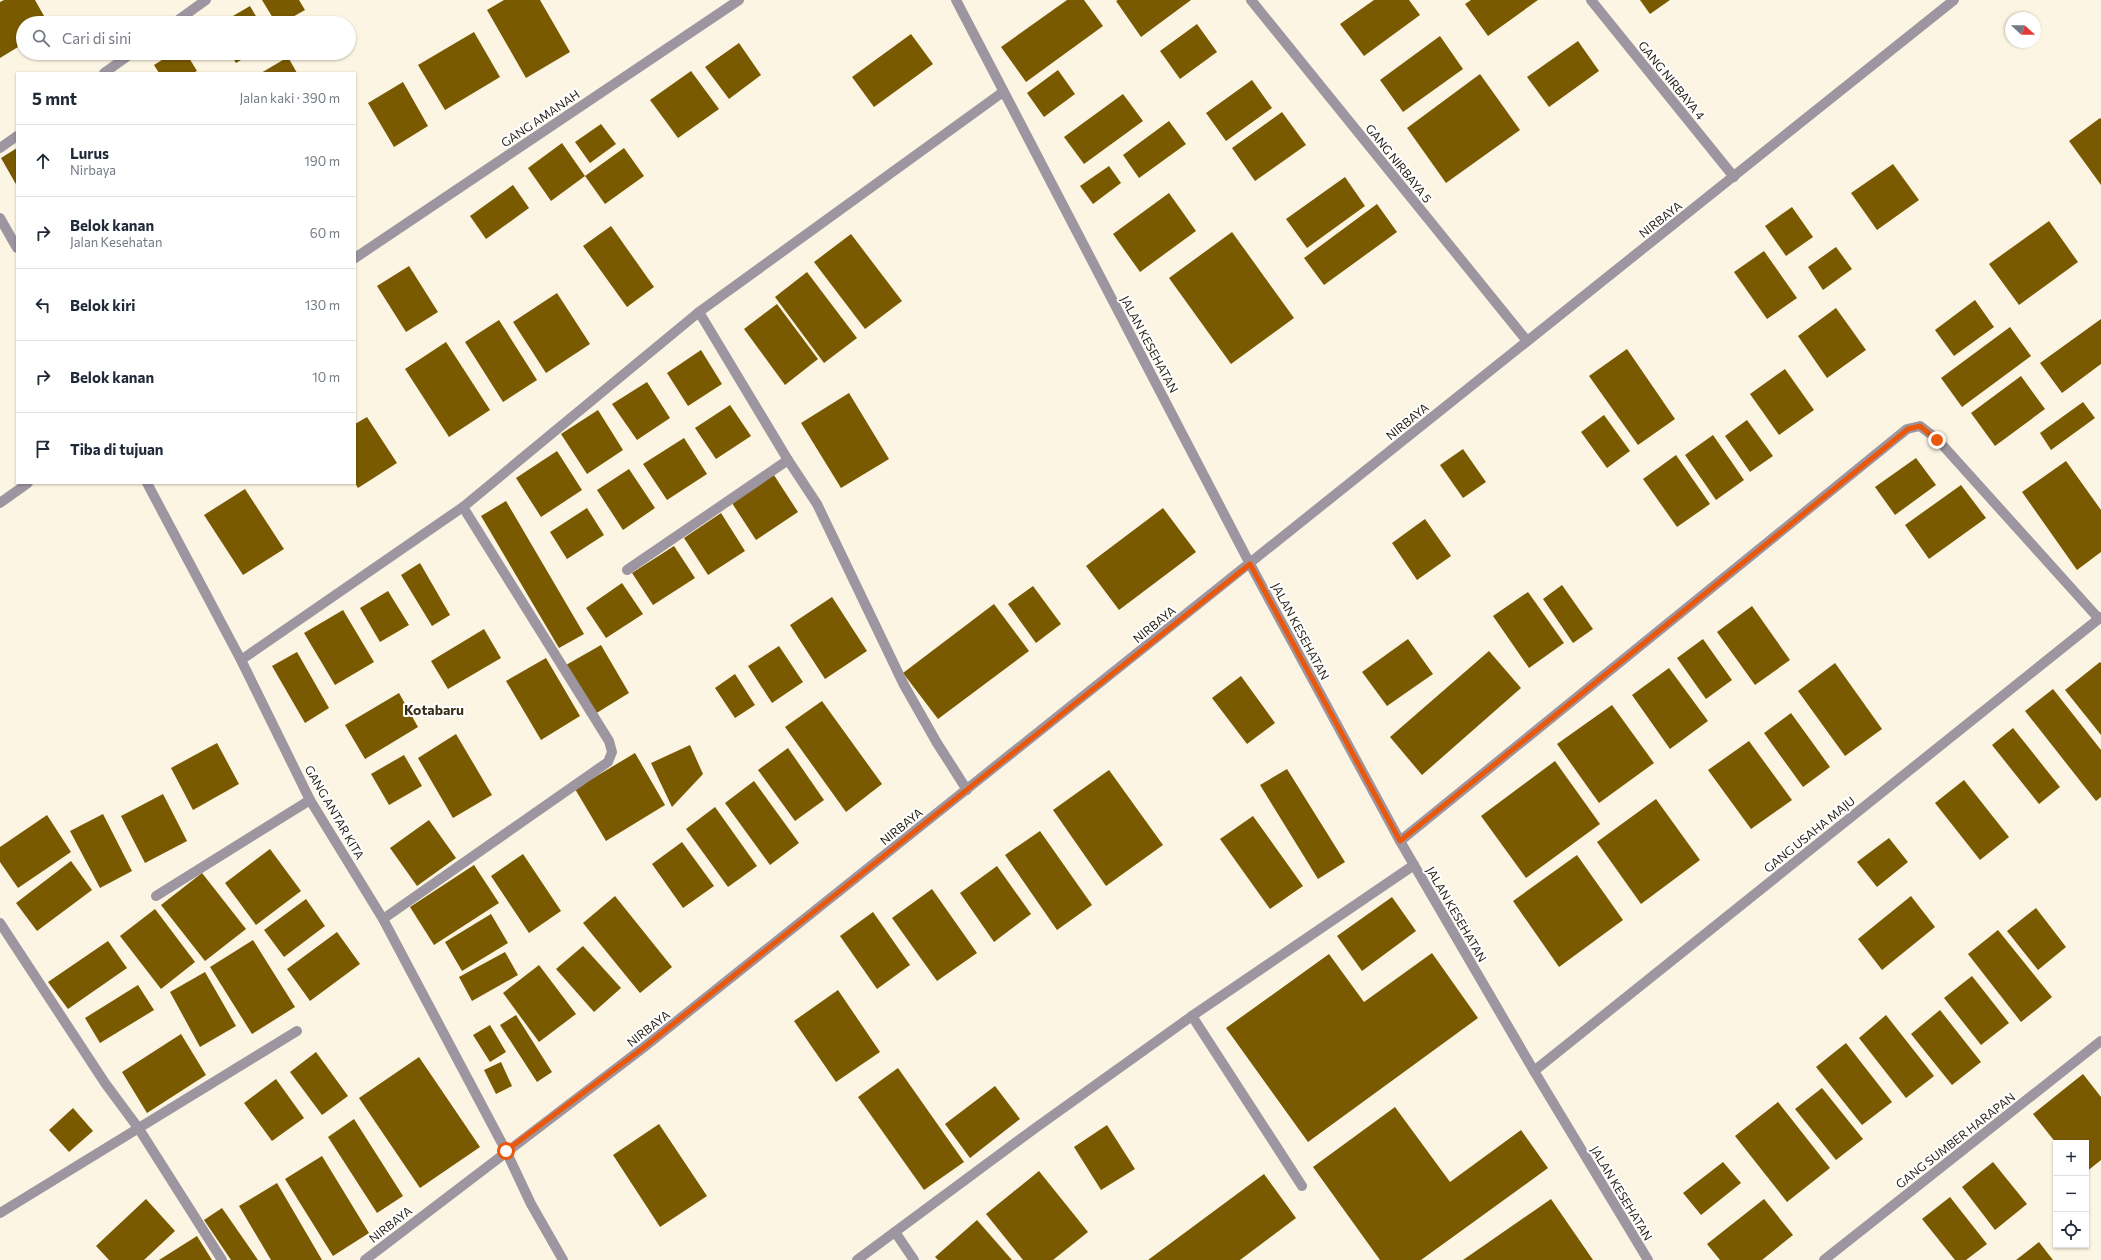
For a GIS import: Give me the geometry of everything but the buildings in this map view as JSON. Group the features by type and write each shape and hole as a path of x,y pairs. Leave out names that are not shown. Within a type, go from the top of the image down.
{"street":[{"path":"184,16 206,0"},
{"name":"GANG AMANAH","path":"356,257 739,0"},
{"name":"JALAN KESEHATAN","path":"956,0 1250,564 1400,841 1534,1071 1648,1260"},
{"name":"GANG NIRBAYA 5","path":"1251,0 1527,341"},
{"name":"GANG NIRBAYA 4","path":"1590,0 1734,177"},
{"name":"NIRBAYA","path":"365,1260 643,1048 1734,177 1948,2"},
{"path":"105,72 122,60"},
{"path":"241,660 463,507 700,312 1003,92"},
{"path":"0,148 16,137"},
{"path":"0,218 16,246"},
{"path":"700,312 788,460 817,504 904,685 936,743 967,790"},
{"path":"1400,841 1908,429 1920,426 1937,440 2100,618"},
{"path":"627,570 788,460"},
{"path":"0,503 27,484"},
{"name":"GANG ANTAR KITA","path":"148,484 241,660 310,800 383,919 506,1151 531,1204 563,1260"},
{"path":"383,919 608,762 612,752 609,741 463,507"},
{"name":"GANG USAHA MAJU","path":"1534,1071 2100,618"},
{"path":"156,896 310,800"},
{"path":"856,1260 1034,1129 1192,1016 1414,865"},
{"path":"0,923 105,1083 139,1129 222,1260"},
{"path":"1192,1016 1302,1186"},
{"path":"0,1213 39,1187 139,1129 297,1031"},
{"name":"GANG SUMBER HARAPAN","path":"1824,1260 2101,1041"},
{"path":"895,1232 914,1260"}],"district":[{"name":"Kotabaru","path":"434,709"}],"route":[{"path":"506,1151 643,1048 1250,564 1400,841 1908,429 1920,426 1937,440"}]}
